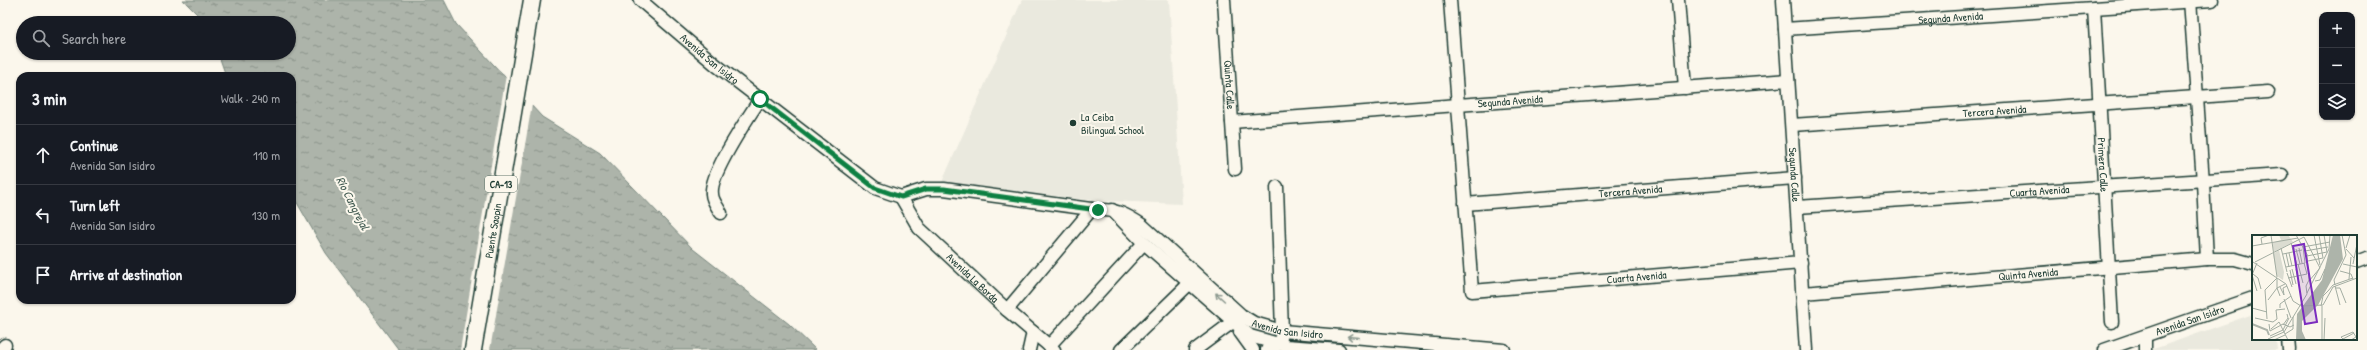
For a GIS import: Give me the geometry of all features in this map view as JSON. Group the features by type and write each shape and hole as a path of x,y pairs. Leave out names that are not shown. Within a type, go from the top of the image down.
{"main road":[{"name":"Puente Saopin","path":"473,350 532,0"}],"street":[{"name":"Avenida San Isidro","path":"640,0 760,99 875,188 901,197 926,189 944,189 1092,209 1112,210 1127,214 1142,225 1190,283 1237,319 1282,331 1504,350"},
{"name":"Quinta Calle","path":"1224,0 1235,169"},
{"path":"1450,0 1465,204"},
{"path":"1678,0 1685,88"},
{"name":"Segunda Calle","path":"1783,0 1806,350"},
{"name":"Segunda Avenida","path":"1785,29 2212,0"},
{"path":"2190,1 2198,98 2206,259"},
{"name":"Primera Calle","path":"2094,8 2112,322"},
{"name":"Segunda Avenida","path":"1232,122 1788,80"},
{"name":"Tercera Avenida","path":"1792,125 2268,92"},
{"path":"721,214 712,195 713,182 731,146 760,99"},
{"name":"Cuarta Avenida","path":"1797,207 2282,176"},
{"name":"Tercera Avenida","path":"1465,204 1795,178"},
{"path":"1267,350 1280,344 1282,331 1277,187"},
{"name":"Avenida La Borda","path":"901,197 919,228 1007,310 1052,348"},
{"name":"Cuarta Avenida","path":"1465,204 1472,291 1801,263"},
{"path":"1007,310 1092,209"},
{"name":"Avenida San Isidro","path":"1112,210 1144,244 1168,257 1237,319 1250,336 1280,344 1339,350"},
{"path":"1052,348 1144,244"},
{"path":"2357,262 2367,258"},
{"name":"Quinta Avenida","path":"1803,293 2206,259 2235,259 2252,264"},
{"path":"1121,350 1190,283"},
{"name":"Avenida San Isidro","path":"2104,350 2145,337 2252,298"},
{"path":"1195,350 1237,319 1253,350"},
{"path":"1029,350 1033,332"},
{"path":"2145,337 2145,350"},
{"path":"2288,340 2289,350"}],"shaded area":[{"name":"La Ceiba Bilingual School","path":"1022,0 1169,0 1182,204 1085,200 942,182"},
{"path":"2252,314 2252,340 2276,340 2277,350 2151,350"}],"water":[{"name":"Río Cangrejal","path":"183,0 444,0 456,24 542,117 600,153 693,249 789,324 816,350 399,350 326,253 296,201 296,72 225,72 220,60 296,60 296,16 199,16"}],"pier":[{"path":"506,75 532,104 490,350 460,350"}],"place":[{"name":"La Ceiba Bilingual School","path":"1073,123"}],"route":[{"path":"760,99 875,188 901,197 926,189 966,190 1098,210"}]}
